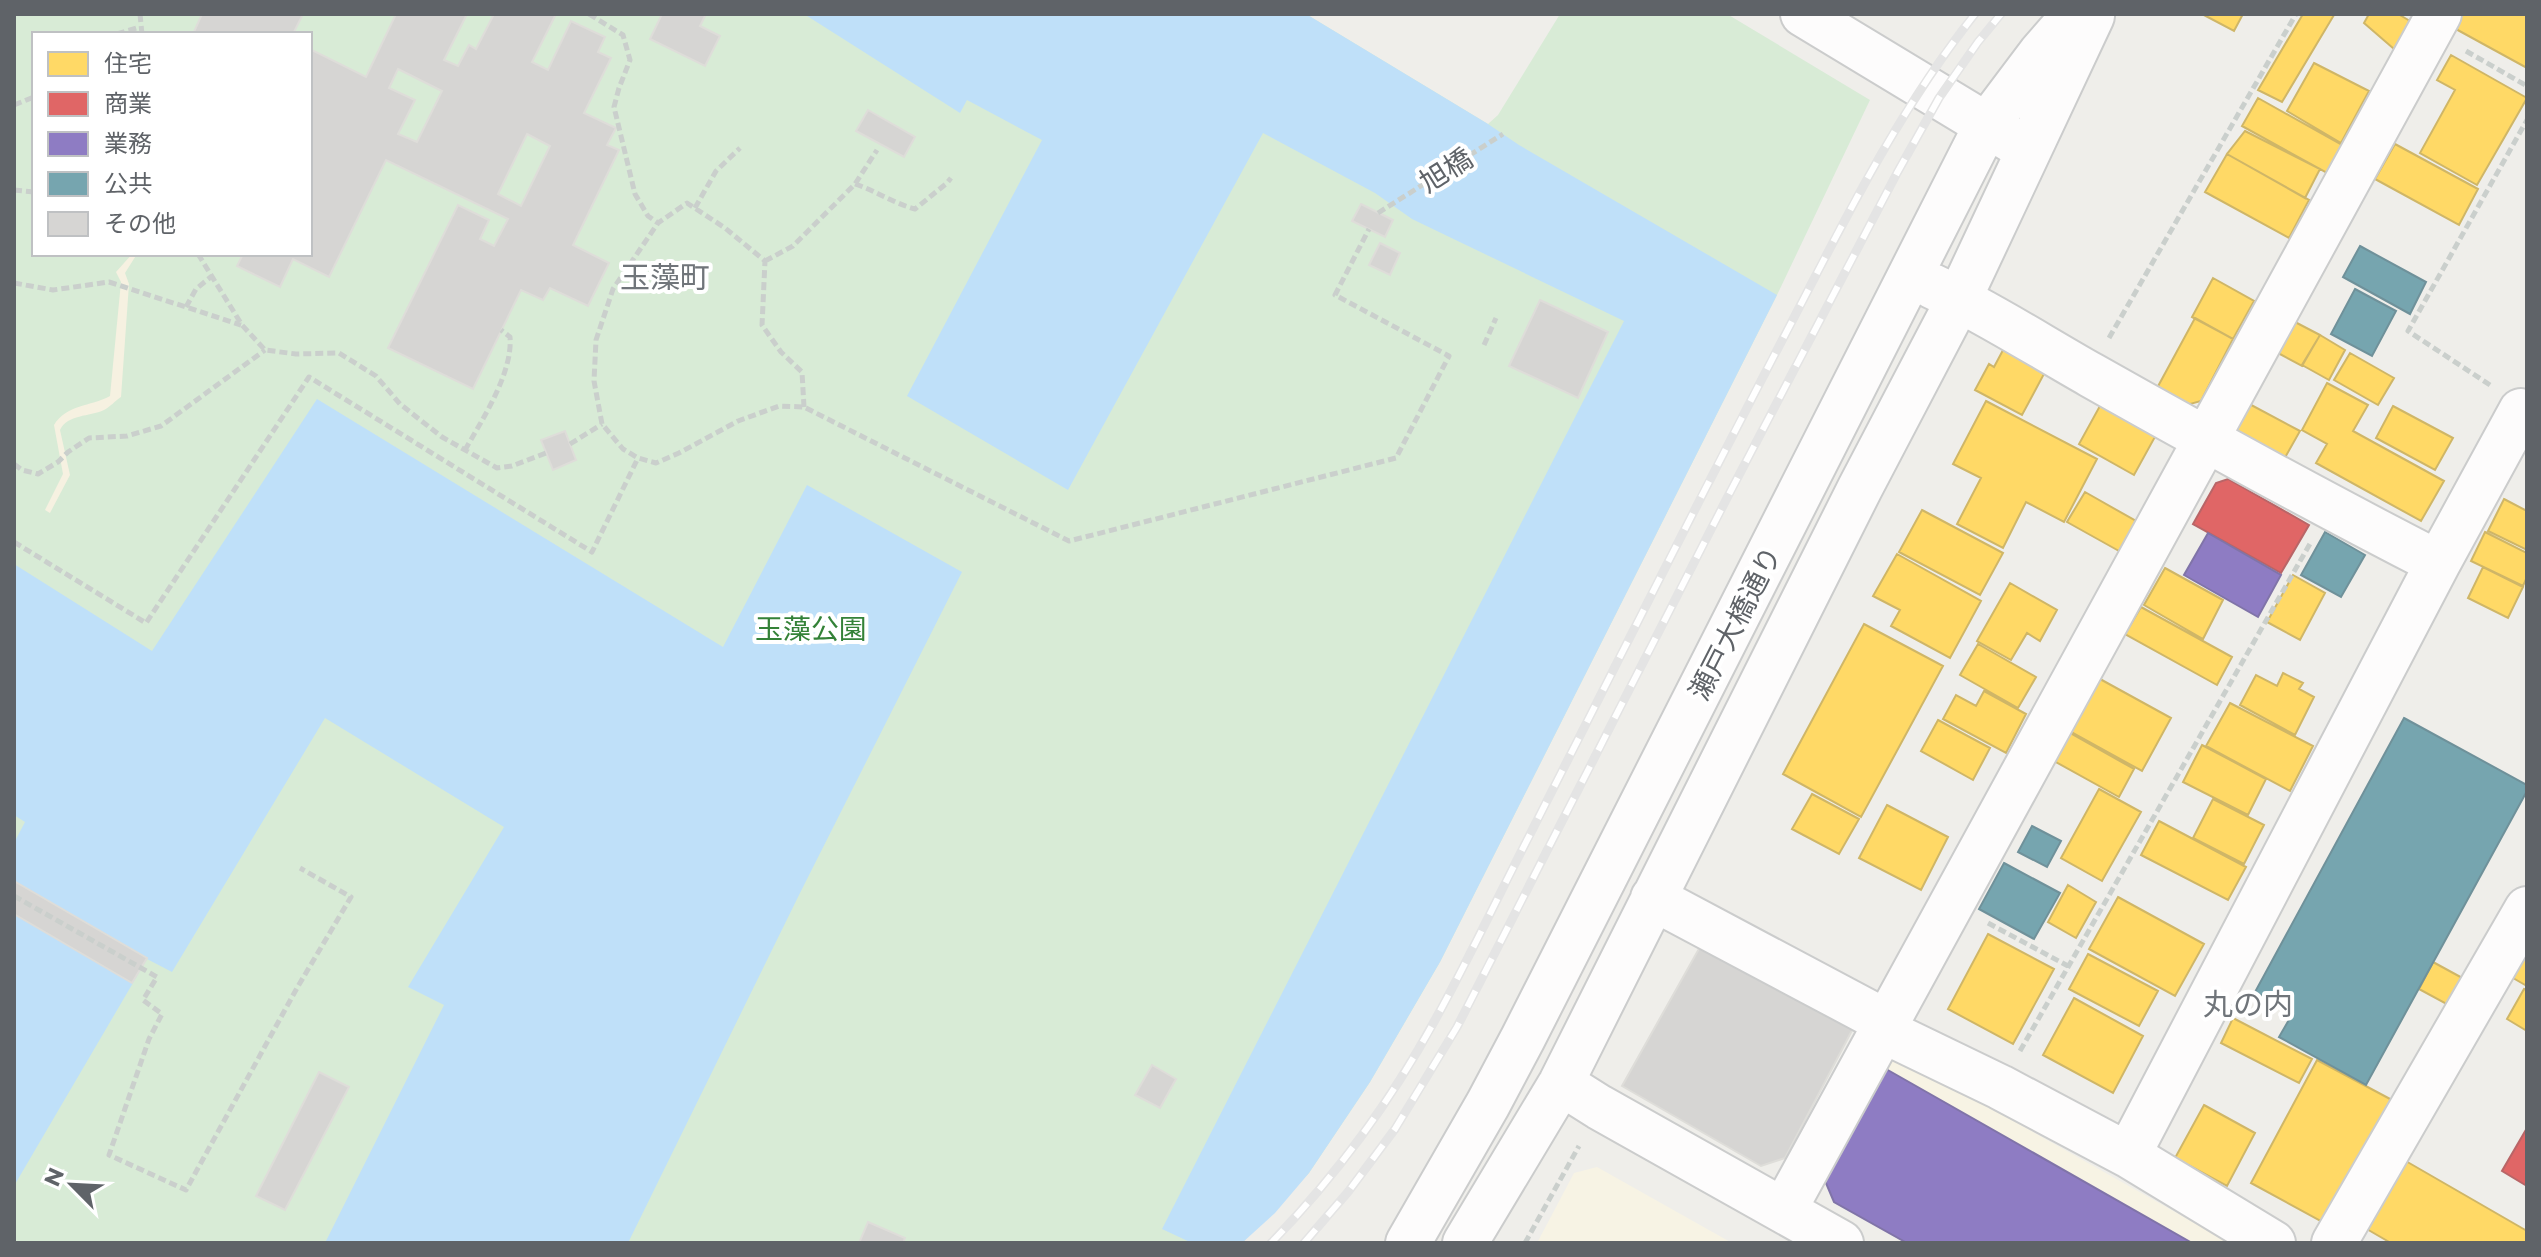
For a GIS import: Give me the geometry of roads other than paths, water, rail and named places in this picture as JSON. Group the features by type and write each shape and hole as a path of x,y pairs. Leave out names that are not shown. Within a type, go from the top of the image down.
{"street":[{"path":"1803,14 2029,150"},
{"name":"瀬戸大橋通り","path":"1408,1243 1523,1038 1986,126 2075,14"},
{"name":"瀬戸大橋通り","path":"1465,1243 1561,1083 1860,488 1959,299 2093,14"},
{"path":"1784,1210 2434,22"},
{"path":"1911,277 1959,299 2330,508 2438,563"},
{"path":"2128,1155 2438,563 2524,413"},
{"path":"1653,898 1886,1027 2128,1155 2273,1243"},
{"path":"2334,1243 2527,909"},
{"path":"1561,1083 1841,1243"}],"water":[{"path":"804,14 1306,14 1519,145 1777,295 1440,962 1370,1082 1309,1173 1275,1213 1242,1243 1192,1243 1162,1229 1624,321 1412,219 1375,193 1263,133 1068,490 907,396 1042,140 967,100 960,113"},
{"path":"317,399 723,647 807,485 962,572 628,1243 325,1243 444,1005 408,987 504,827 325,718 172,972 147,959 14,1186 14,843 25,822 14,815 14,564 152,651"}],"railway":[{"path":"1271,1243 1317,1192 1360,1137 1418,1050 1468,958 1844,221 1918,94 1975,14"},
{"path":"1304,1243 1348,1192 1395,1129 1457,1027 1897,173 1939,98 2001,14"}],"district":[{"name":"玉藻町","path":"665,277"},
{"name":"丸の内","path":"2248,1004"}],"park label":[{"name":"玉藻公園","path":"811,629"}]}
